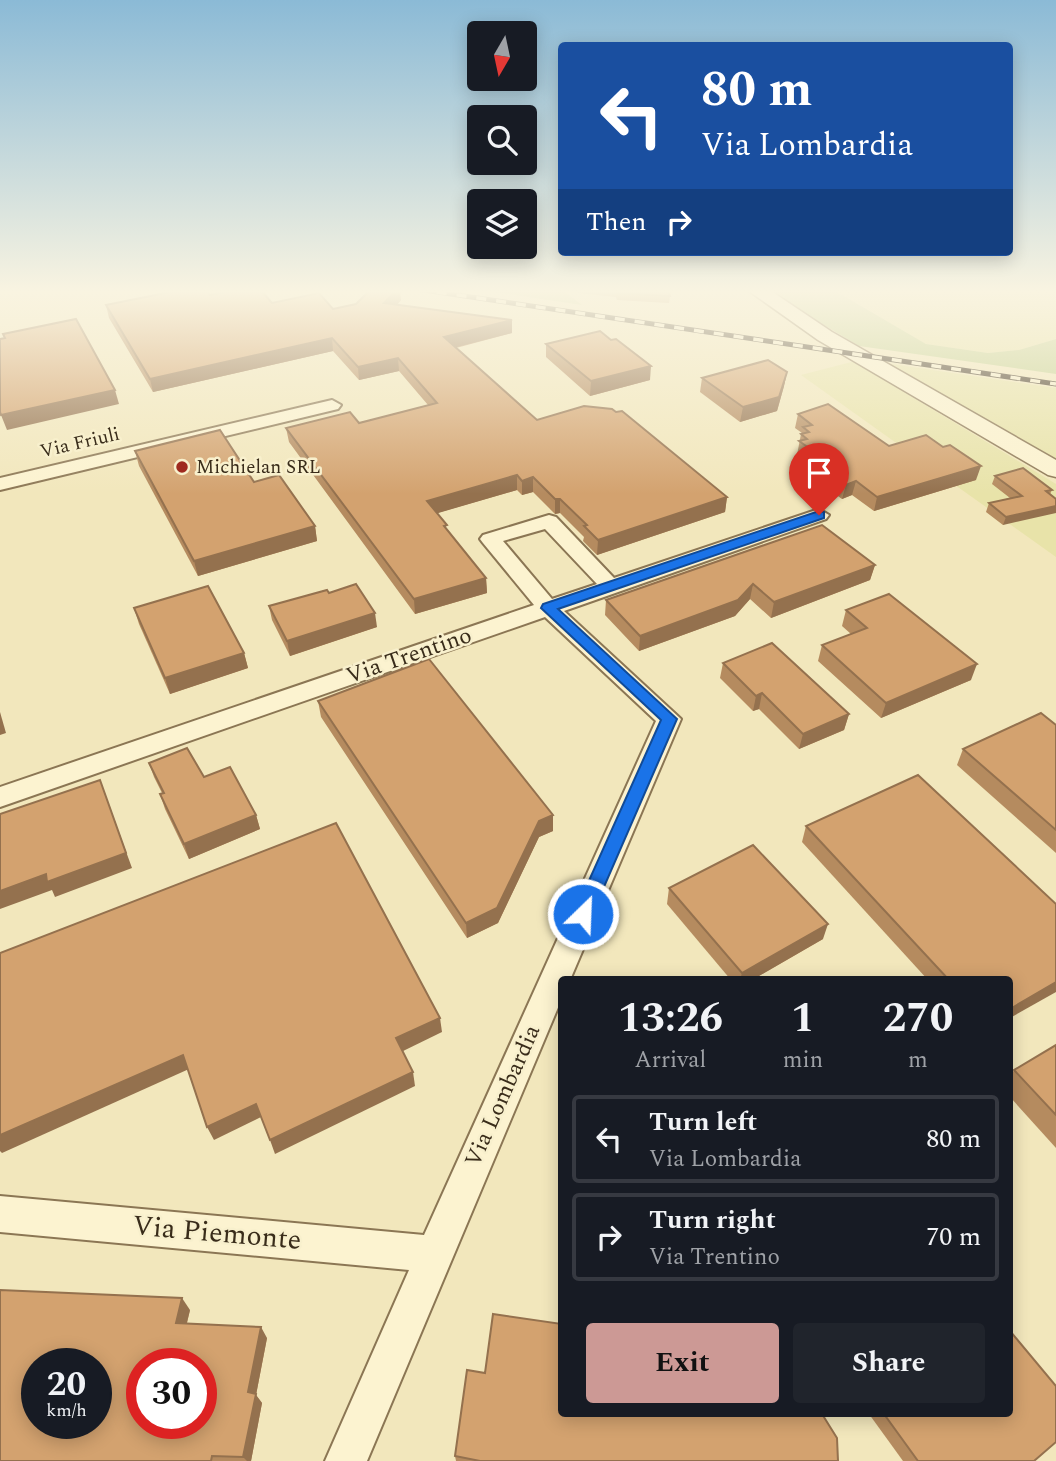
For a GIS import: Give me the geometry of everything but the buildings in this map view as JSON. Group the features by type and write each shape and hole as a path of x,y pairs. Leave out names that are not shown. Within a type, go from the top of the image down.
{"street":[{"path":"862,357 1056,470"},
{"name":"Via Friuli","path":"0,484 332,405"},
{"name":"Via Trentino","path":"0,797 819,515"},
{"name":"Via Lombardia","path":"346,1461 669,719 548,608 490,539 549,521 610,586"},
{"name":"Via Piemonte","path":"0,1214 434,1254"}],"shaded area":[{"path":"859,360 864,368 1056,484 1056,557 801,375"},
{"path":"885,363 1056,388 1056,464"}],"green space":[{"path":"938,357 1056,357 1056,374"}],"railway":[{"path":"876,357 1056,384"}],"place":[{"name":"Michielan SRL","path":"182,467"}],"route":[{"path":"583,914 669,719 548,608 819,515"}]}
